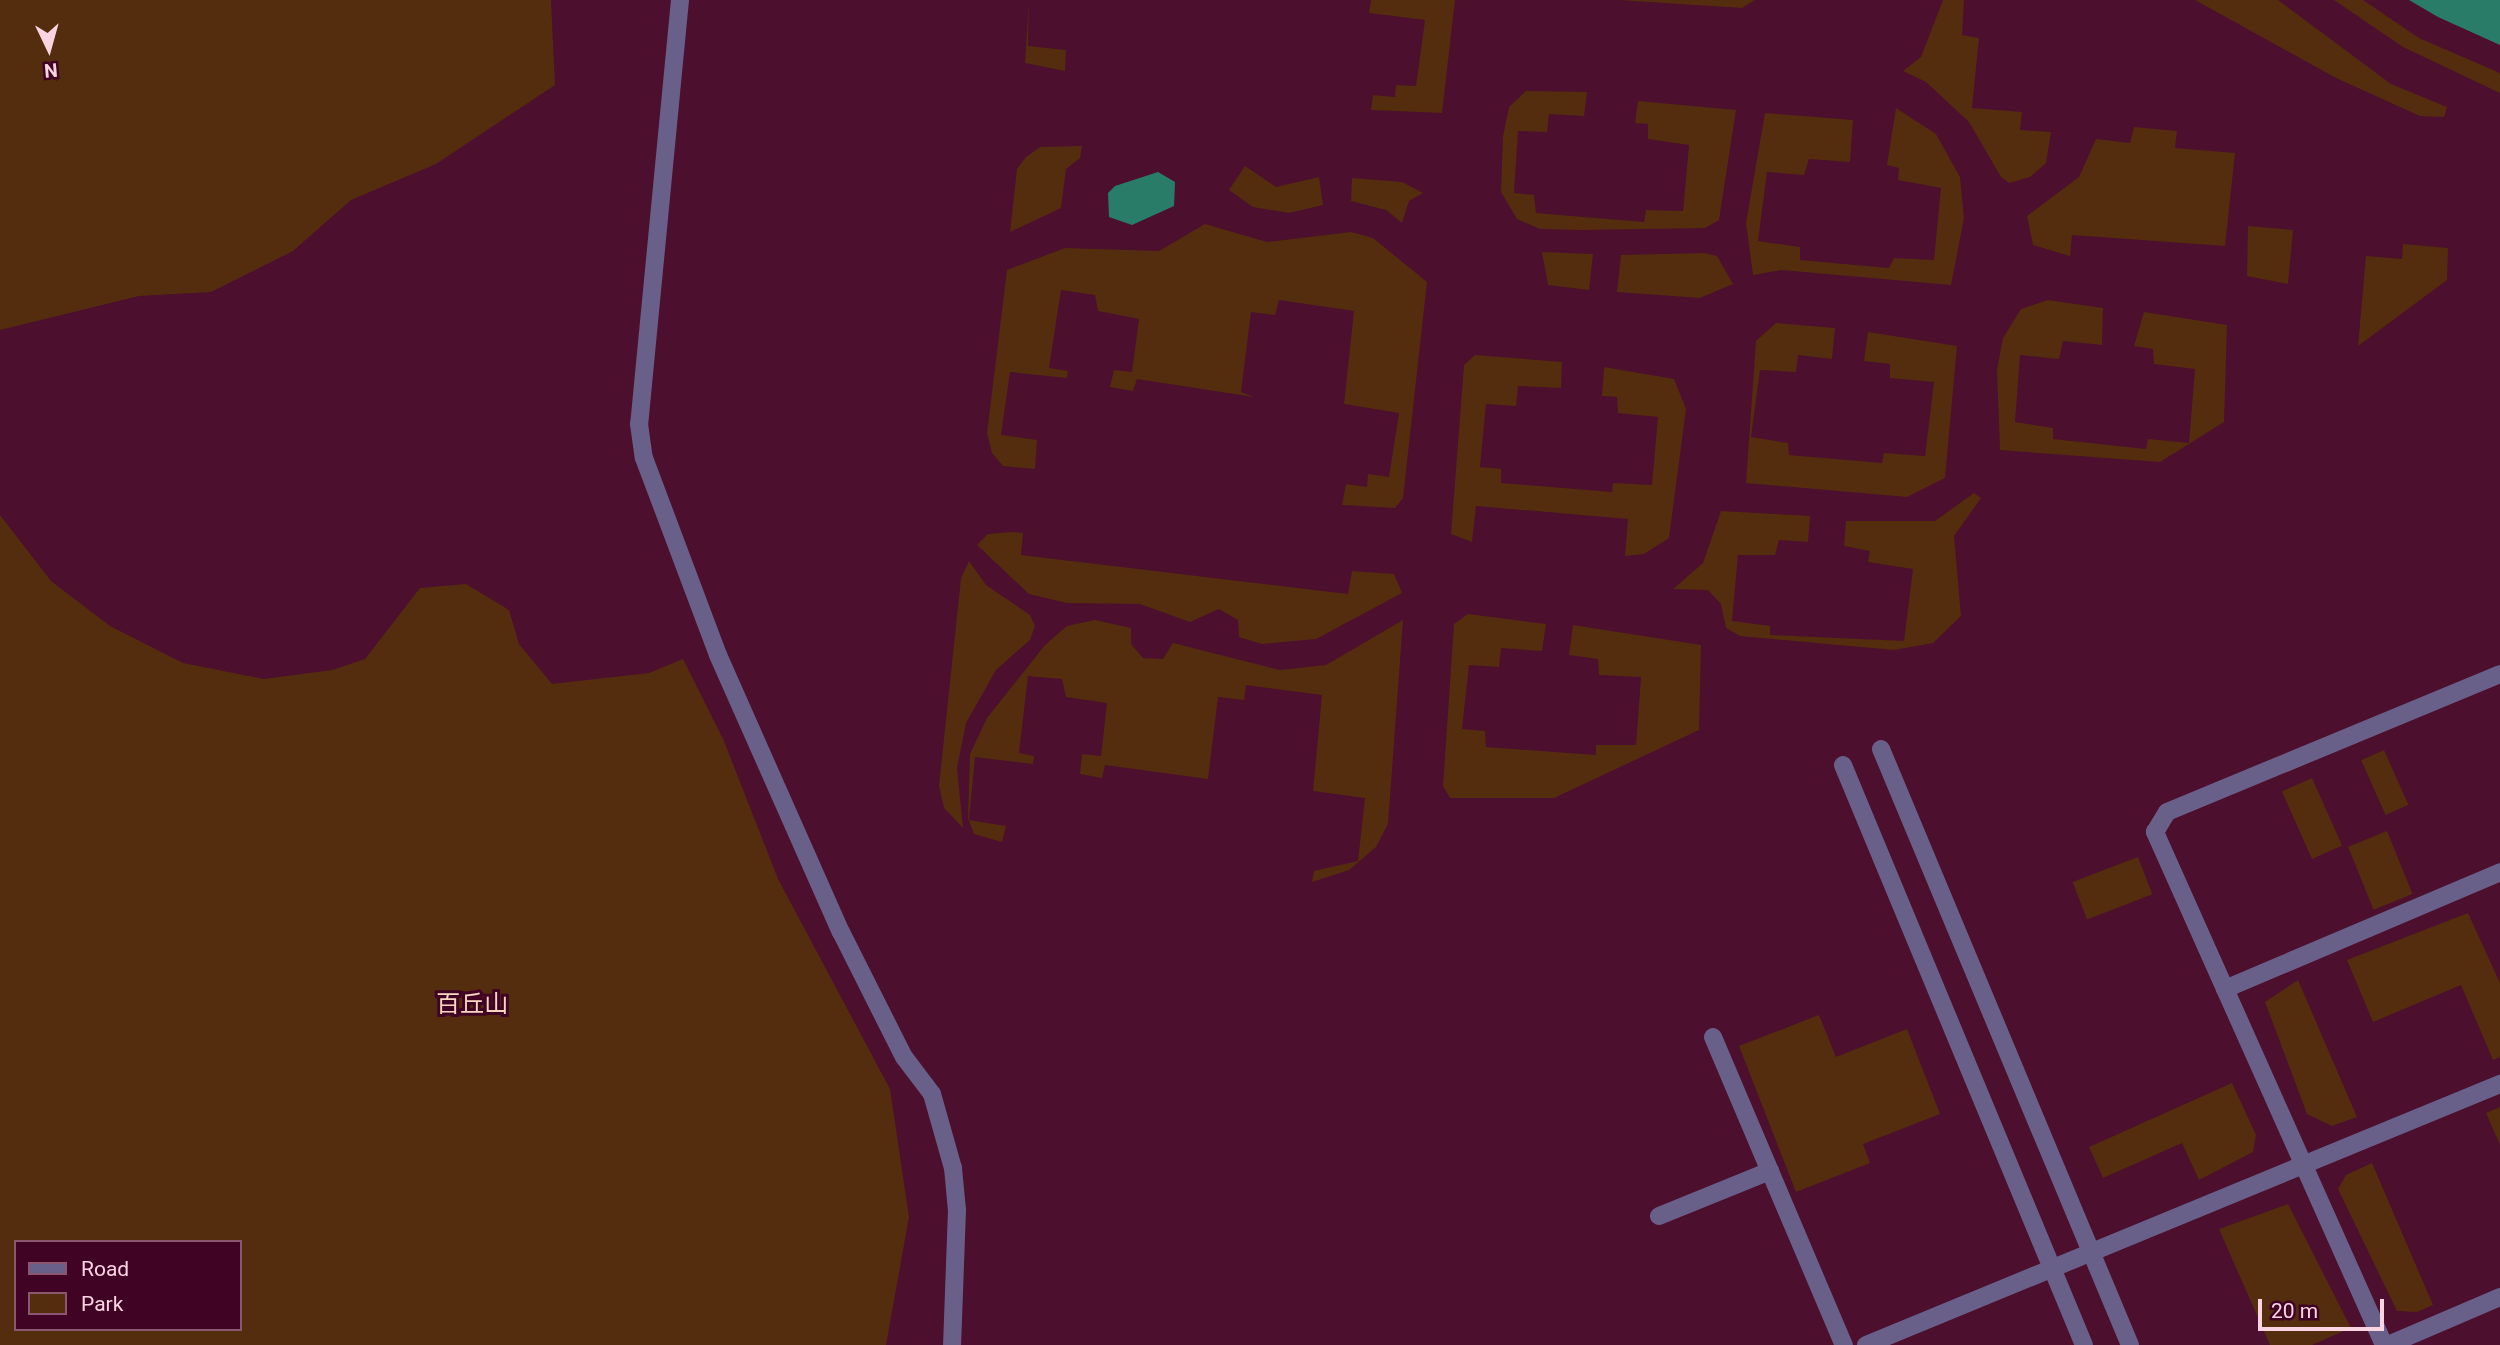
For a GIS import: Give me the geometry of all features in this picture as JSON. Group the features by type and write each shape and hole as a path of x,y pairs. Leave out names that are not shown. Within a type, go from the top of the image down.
{"street":[{"path":"680,0 639,424 644,458 718,655 841,932 904,1057 932,1094 953,1168 957,1210 952,1345"},
{"path":"2500,674 2158,821 2160,846 2386,1345 2500,1297"},
{"path":"1881,749 2130,1345"},
{"path":"1843,765 2084,1345"},
{"path":"2225,989 2500,872"},
{"path":"1713,1037 1844,1345"},
{"path":"1866,1345 2092,1256 2500,1084"},
{"path":"1658,1216 1770,1171"}],"green space":[{"path":"0,0 551,0 555,85 436,164 351,200 293,251 211,292 139,296 0,330"},
{"path":"1029,0 1028,46 1066,50 1065,71 1025,63"},
{"path":"1371,0 1455,0 1442,113 1371,110 1373,95 1395,97 1396,85 1416,86 1425,20 1369,13"},
{"path":"1618,0 1755,0 1742,8"},
{"path":"1943,0 1964,0 1962,35 1979,38 1972,108 2022,112 2020,130 2051,132 2046,163 2030,177 2009,183 2001,177 1969,122 1926,82 1903,71 1921,57"},
{"path":"2195,0 2278,0 2391,84 2447,107 2444,117 2420,116 2336,78"},
{"path":"2334,0 2363,0 2419,38 2500,73 2500,93 2403,47"},
{"path":"1526,91 1587,92 1584,116 1549,114 1547,132 1518,131 1514,193 1534,195 1536,213 1644,222 1646,210 1683,211 1689,145 1648,139 1648,124 1635,123 1638,101 1736,110 1719,220 1705,228 1582,230 1540,229 1517,219 1501,192 1503,136 1509,107"},
{"path":"1896,108 1936,134 1960,177 1964,218 1951,285 1781,270 1753,275 1746,223 1765,113 1853,120 1850,162 1809,159 1804,175 1767,172 1758,241 1800,247 1800,260 1889,268 1894,258 1934,260 1941,188 1898,180 1899,168 1887,165"},
{"path":"2134,127 2177,131 2175,148 2235,153 2225,246 2072,235 2070,256 2033,245 2027,216 2079,177 2096,139 2130,143"},
{"path":"1082,146 1080,158 1066,169 1061,208 1010,232 1017,169 1026,157 1040,147"},
{"path":"1245,166 1276,187 1319,177 1323,205 1289,213 1253,207 1229,190"},
{"path":"1352,178 1402,182 1423,193 1409,201 1402,223 1386,210 1351,201"},
{"path":"1205,224 1267,242 1351,232 1373,238 1427,282 1403,498 1395,508 1342,505 1346,484 1367,487 1368,474 1389,477 1399,413 1344,404 1354,311 1279,300 1275,315 1251,312 1241,392 1254,397 1137,379 1133,391 1110,387 1114,370 1132,372 1139,319 1098,311 1095,295 1061,290 1049,368 1068,371 1067,378 1010,372 1001,435 1037,440 1035,469 1003,466 992,453 987,433 1007,270 1065,248 1159,251"},
{"path":"2248,226 2293,230 2288,284 2247,276"},
{"path":"2403,244 2448,248 2447,280 2358,346 2366,256 2402,259"},
{"path":"1542,252 1593,254 1589,290 1548,285"},
{"path":"1705,253 1717,256 1733,284 1700,298 1617,292 1621,255"},
{"path":"2048,300 2103,308 2102,345 2063,341 2059,359 2020,355 2015,422 2053,428 2053,439 2146,449 2148,439 2189,443 2195,369 2154,364 2153,349 2134,346 2144,312 2227,325 2224,422 2160,462 2000,450 1997,370 2003,338 2021,309"},
{"path":"1776,323 1835,328 1832,359 1798,355 1796,372 1760,370 1751,437 1788,443 1789,455 1882,463 1884,453 1925,456 1934,382 1890,378 1890,364 1864,361 1868,332 1957,346 1945,478 1907,497 1746,483 1756,341"},
{"path":"1475,355 1562,362 1561,388 1518,386 1516,406 1486,404 1480,467 1501,469 1501,483 1612,492 1613,483 1652,485 1658,417 1618,413 1617,397 1602,396 1604,367 1674,379 1686,409 1669,538 1644,554 1625,556 1628,519 1476,506 1472,542 1451,534 1464,365"},
{"path":"1974,493 1981,498 1954,536 1961,616 1933,643 1894,650 1740,636 1726,628 1721,604 1708,590 1673,589 1703,563 1721,511 1810,516 1808,542 1779,540 1775,555 1738,555 1732,621 1770,626 1770,635 1904,641 1913,569 1868,562 1870,551 1844,546 1846,521 1935,521"},
{"name":"百丘山","path":"0,515 51,581 110,626 183,663 264,679 332,670 365,659 420,588 466,584 509,610 519,644 552,684 649,673 683,659 724,741 778,879 890,1089 909,1217 886,1345 0,1345"},
{"path":"1023,533 1021,555 1348,594 1352,571 1394,574 1402,593 1316,639 1262,644 1239,637 1238,620 1219,609 1190,622 1140,604 1067,603 1029,594 977,545 988,534"},
{"path":"969,561 986,585 1030,615 1035,626 1030,640 996,670 966,723 957,768 963,828 944,808 939,786 961,578"},
{"path":"1468,614 1546,624 1542,651 1501,648 1499,667 1469,665 1462,729 1485,731 1486,747 1596,755 1596,745 1636,745 1641,677 1599,675 1598,659 1569,655 1573,625 1701,645 1699,730 1554,798 1450,798 1443,786 1454,624"},
{"path":"1095,620 1131,628 1131,644 1143,658 1163,659 1173,643 1280,670 1326,665 1403,620 1388,824 1376,847 1349,870 1312,882 1314,871 1358,861 1365,798 1313,791 1322,695 1246,685 1244,700 1218,697 1208,779 1105,765 1102,778 1080,774 1082,754 1101,756 1107,703 1066,697 1062,679 1028,676 1019,753 1034,756 1033,764 975,757 969,820 1006,826 1002,842 974,834 968,818 970,754 987,718 1045,645 1067,626"},
{"path":"2384,750 2408,805 2386,815 2361,760"},
{"path":"2312,778 2342,846 2312,859 2282,791"},
{"path":"2387,831 2412,894 2374,910 2348,847"},
{"path":"2138,857 2152,894 2087,919 2073,882"},
{"path":"2468,913 2500,983 2500,1057 2493,1060 2461,985 2373,1022 2347,960"},
{"path":"2298,980 2357,1117 2332,1126 2307,1114 2265,1002"},
{"path":"1819,1015 1836,1057 1907,1029 1940,1114 1863,1144 1870,1163 1796,1192 1739,1046"},
{"path":"2232,1083 2256,1135 2253,1152 2199,1180 2182,1143 2103,1178 2089,1147"},
{"path":"2500,1107 2500,1145 2486,1113"},
{"path":"2372,1163 2433,1305 2417,1312 2397,1311 2338,1189 2346,1175"},
{"path":"2288,1204 2351,1328 2312,1345 2270,1345 2219,1229"}],"shaded area":[{"path":"2409,0 2500,0 2500,45 2438,17"},
{"path":"1158,172 1175,182 1174,206 1132,225 1109,217 1108,193 1115,186"}]}
